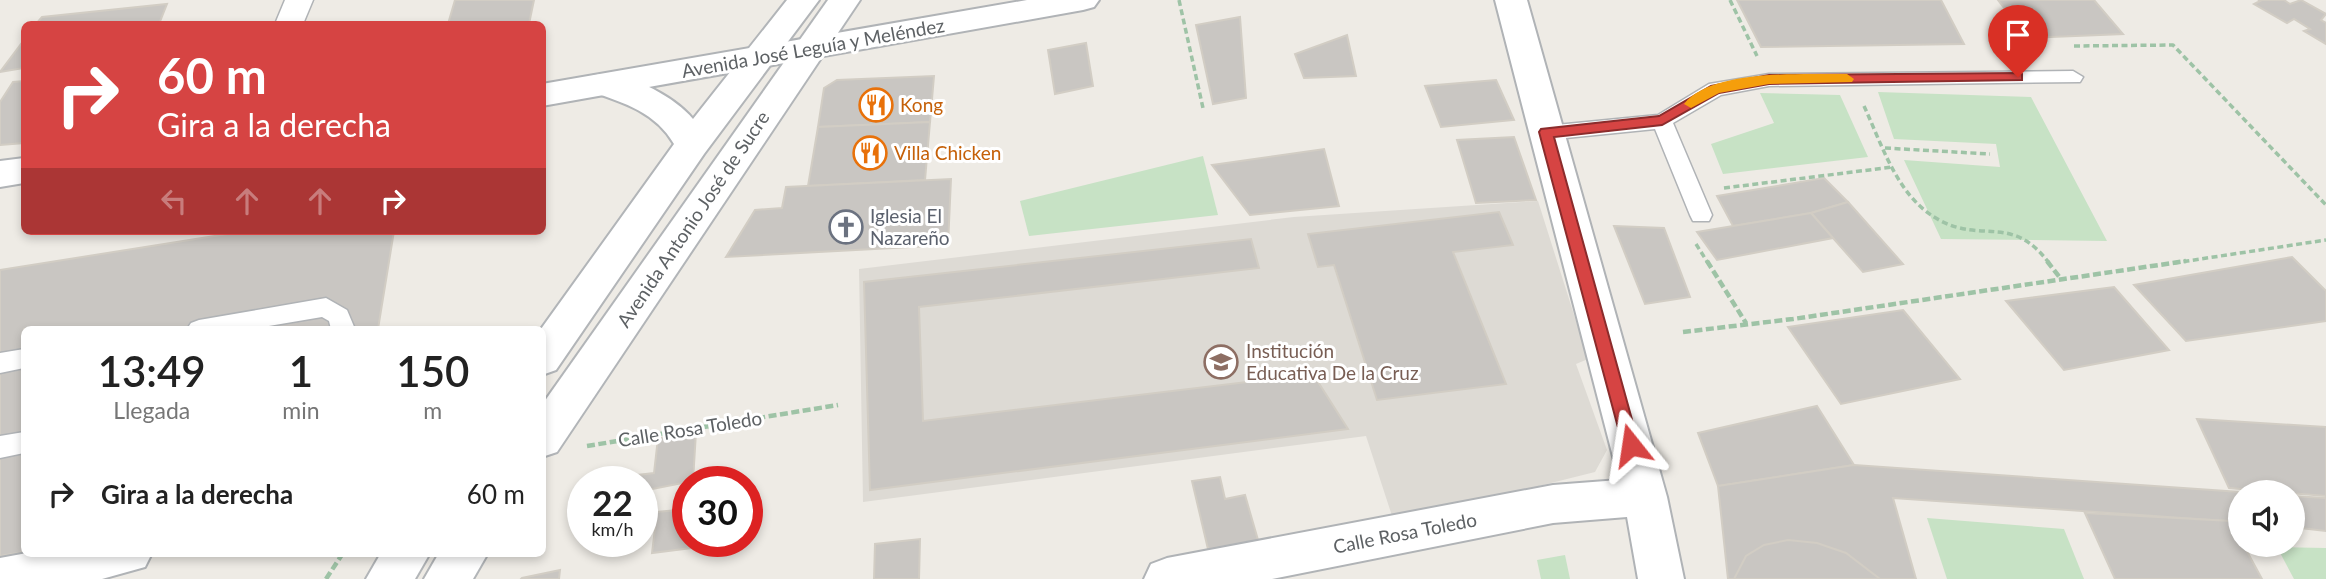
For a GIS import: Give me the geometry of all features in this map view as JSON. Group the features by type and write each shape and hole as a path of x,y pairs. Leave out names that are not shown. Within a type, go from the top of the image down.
{"street":[{"path":"290,21 299,0"},
{"name":"Avenida Antonio José de Sucre","path":"546,353 692,145 803,0"},
{"name":"Avenida Antonio José de Sucre","path":"558,444 811,47 844,0"},
{"name":"Avenida José Leguía y Meléndez","path":"546,93 1083,0"},
{"path":"1511,0 1645,497 1661,579"},
{"path":"604,84 644,97 663,107 680,122 692,145"},
{"path":"0,174 21,171"},
{"name":"Calle Rosa Toledo","path":"1167,579 1553,504 1645,497"},
{"path":"1,579 109,557"},
{"path":"389,579 404,557"},
{"path":"447,579 462,557"}],"lane":[{"path":"1546,132 1662,121 1716,89 1769,80 2073,77"},
{"path":"1662,121 1701,215"},
{"path":"216,326 326,307 340,316 342,326"},
{"path":"0,363 21,360"},
{"path":"0,447 21,444"}],"path":[{"path":"1179,0 1203,108"},
{"path":"1730,0 1769,80"},
{"path":"1851,79 1901,184 1922,208 1940,221 1955,227 2018,235 2030,242 2061,280"},
{"path":"1885,148 1990,155"},
{"path":"1691,192 1893,167"},
{"path":"1701,215 1682,222 1746,323"},
{"path":"1682,332 2061,280 2326,240"},
{"name":"Calle Rosa Toledo","path":"558,444 838,405"},
{"path":"326,579 340,557"}],"shaded area":[{"name":"Institución Educativa De la Cruz","path":"1538,201 1588,359 1576,364 1607,450 1595,472 1394,522 1366,436 863,502 859,269 1294,217"}],"green space":[{"path":"1878,92 2031,97 2107,241 1941,239 1904,160 2000,167 1996,144 1894,139"},
{"path":"1760,93 1840,95 1868,157 1723,174 1711,144 1774,123"},
{"path":"1203,156 1218,215 1029,236 1020,201"},
{"path":"1927,518 2064,529 2084,579 1947,579"},
{"path":"2305,548 2326,548 2326,579 2294,579 2282,557 2305,557"},
{"path":"1565,555 1570,579 1541,579 1537,560"}],"building":[{"path":"455,0 534,0 530,21 449,21"},
{"path":"1737,0 1941,0 1964,44 1761,47"},
{"path":"1998,0 2094,0 2123,34 2027,38"},
{"path":"2258,0 2284,0 2290,4 2301,0 2326,14 2321,20 2326,23 2326,44 2304,31 2310,29 2294,19 2287,23 2254,4 2260,1"},
{"path":"167,4 160,21 39,21 42,17"},
{"path":"1240,17 1246,98 1213,104 1196,25"},
{"path":"1347,35 1356,76 1304,78 1295,54"},
{"path":"1086,43 1093,86 1055,94 1048,50"},
{"path":"21,44 21,68 0,72"},
{"name":"Kong","path":"934,76 930,122 818,127 824,88 837,80"},
{"path":"1496,80 1514,120 1441,127 1425,86"},
{"path":"21,81 21,143 0,145 0,102 13,82"},
{"name":"Villa Chicken","path":"930,122 925,180 808,186 818,127"},
{"path":"1514,137 1536,200 1476,203 1457,140"},
{"path":"1324,149 1339,206 1250,215 1212,165"},
{"path":"1824,178 1848,202 1811,213 1733,226 1717,196"},
{"name":"Iglesia El Nazareño","path":"951,179 948,245 726,257 755,210 782,208 786,187"},
{"path":"1848,202 1903,264 1863,272 1811,213"},
{"path":"1499,212 1513,245 1453,252 1506,384 1377,400 1334,265 1318,267 1308,234"},
{"path":"1811,213 1833,238 1717,260 1697,232"},
{"path":"1614,226 1664,228 1690,297 1645,304"},
{"path":"221,235 393,235 378,326 21,326 21,552 0,556 0,270"},
{"path":"1251,239 1259,268 919,307 923,421 1313,374 1348,429 870,490 864,282"},
{"path":"2292,257 2326,291 2326,321 2186,341 2134,285"},
{"path":"2114,287 2169,350 2064,370 2006,301"},
{"path":"1903,310 1960,379 1841,404 1788,327"},
{"path":"1817,406 1854,465 1718,486 1698,433"},
{"path":"2197,419 2326,427 2326,496 2305,494 2305,480 2228,480 2228,486"},
{"path":"696,432 694,466 672,466 672,485 658,488 658,466 655,466 658,438"},
{"path":"1854,465 2228,491 2228,521 1893,498 1916,579 1728,579 1718,486"},
{"path":"1220,477 1225,499 1245,495 1258,540 1208,549 1192,481"},
{"path":"2305,497 2326,498 2326,531 2305,529"},
{"path":"672,511 672,550 658,552 658,512"},
{"path":"2085,513 2228,521 2228,557 2250,557 2262,579 2115,579"},
{"path":"920,539 919,579 874,579 875,544"},
{"path":"1788,540 1817,543 1846,553 1880,579 1734,579 1746,556 1764,545"},
{"path":"560,570 559,579 521,579 522,578"}],"slow traffic":[{"path":"1691,104 1716,89 1769,80 1847,79"}],"place":[{"name":"Kong","path":"876,105"},
{"name":"Villa Chicken","path":"870,153"},
{"name":"Iglesia El Nazareño","path":"846,227"},
{"name":"Institución Educativa De la Cruz","path":"1221,362"}],"route":[{"path":"1631,445 1546,132 1662,121 1716,89 1769,80 2018,77"}]}
